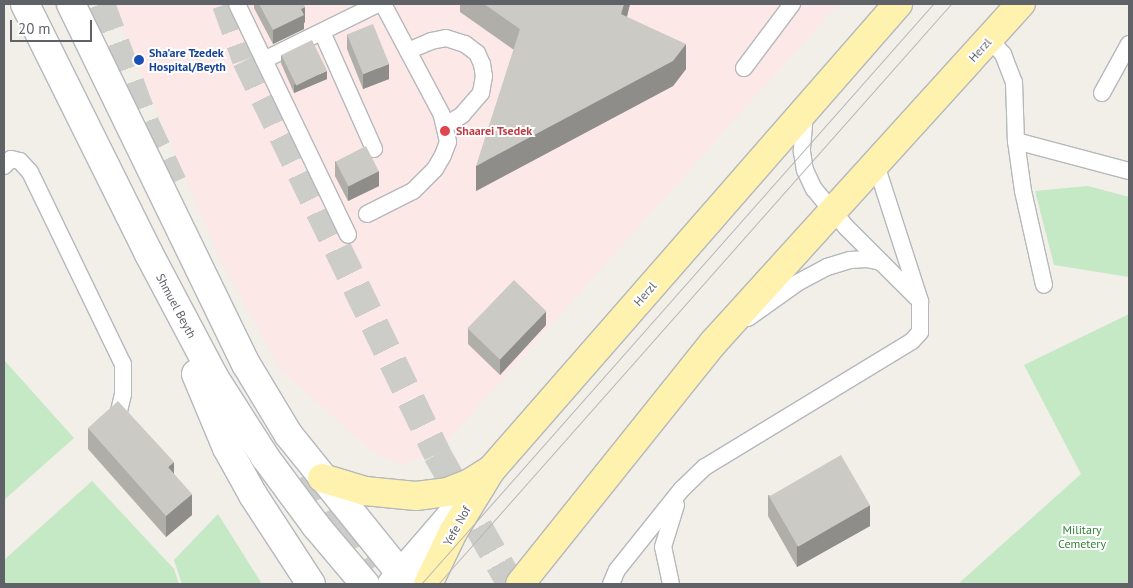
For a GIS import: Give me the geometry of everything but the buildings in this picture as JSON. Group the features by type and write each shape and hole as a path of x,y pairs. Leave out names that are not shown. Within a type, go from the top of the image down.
{"main road":[{"name":"Herzl","path":"491,470 898,4"},
{"name":"Herzl","path":"519,580 714,342 1021,4"},
{"path":"322,478 365,490 416,496 447,492 468,484 491,470"},
{"name":"Yefe Nof","path":"428,584 453,532 491,470"}],"street":[{"name":"Shmuel Beyth","path":"25,4 149,254 214,377 265,457 316,526 365,584"},
{"path":"78,10 246,364 288,434 401,580"},
{"path":"149,254 227,448 253,495 310,584"},
{"name":"Herzl","path":"401,580 491,470"}],"lane":[{"path":"237,4 348,234"},
{"path":"264,60 378,4"},
{"path":"368,214 413,191 425,180 443,155 448,142 442,115 384,4"},
{"path":"744,68 792,4"},
{"path":"322,32 374,149"},
{"path":"408,51 431,41 446,38 465,44 477,54 482,64 484,76 481,94 462,115 445,126"},
{"path":"989,39 1003,54 1014,82 1016,141 1023,192 1044,285"},
{"path":"1102,93 1129,44"},
{"path":"805,111 802,135 805,170 814,189 832,213 920,301"},
{"path":"1016,141 1129,171"},
{"path":"4,166 11,159 20,161 30,172 123,364 123,394 119,412"},
{"path":"611,584 617,570 682,489 705,467 912,341 920,332 920,301 876,165"},
{"path":"714,342 797,283 828,267 850,260 866,259 882,262"},
{"path":"672,584 663,547 668,524 682,489"}],"shaded area":[{"name":"Shaarei Tsedek","path":"112,4 838,4 441,448 404,465 375,454 281,371 219,257"}],"green space":[{"path":"1088,186 1129,197 1129,277 1054,265 1035,191"},
{"name":"Military Cemetery","path":"1129,314 1129,584 958,584 1081,474 1024,365"},
{"path":"4,360 74,438 4,500"},
{"path":"92,481 174,569 179,584 4,584 4,560"},
{"path":"218,514 262,584 182,584 174,560"}],"tunnel":[{"path":"101,4 145,123 173,183"},
{"path":"226,4 246,60 437,454 511,584"},
{"path":"312,472 338,526 365,573"}],"tram line":[{"path":"421,584 933,4"},
{"path":"438,584 951,4"}],"place":[{"name":"Sha'are Tzedek Hospital/Beyth","path":"139,60"},
{"name":"Shaarei Tsedek","path":"445,131"}]}
